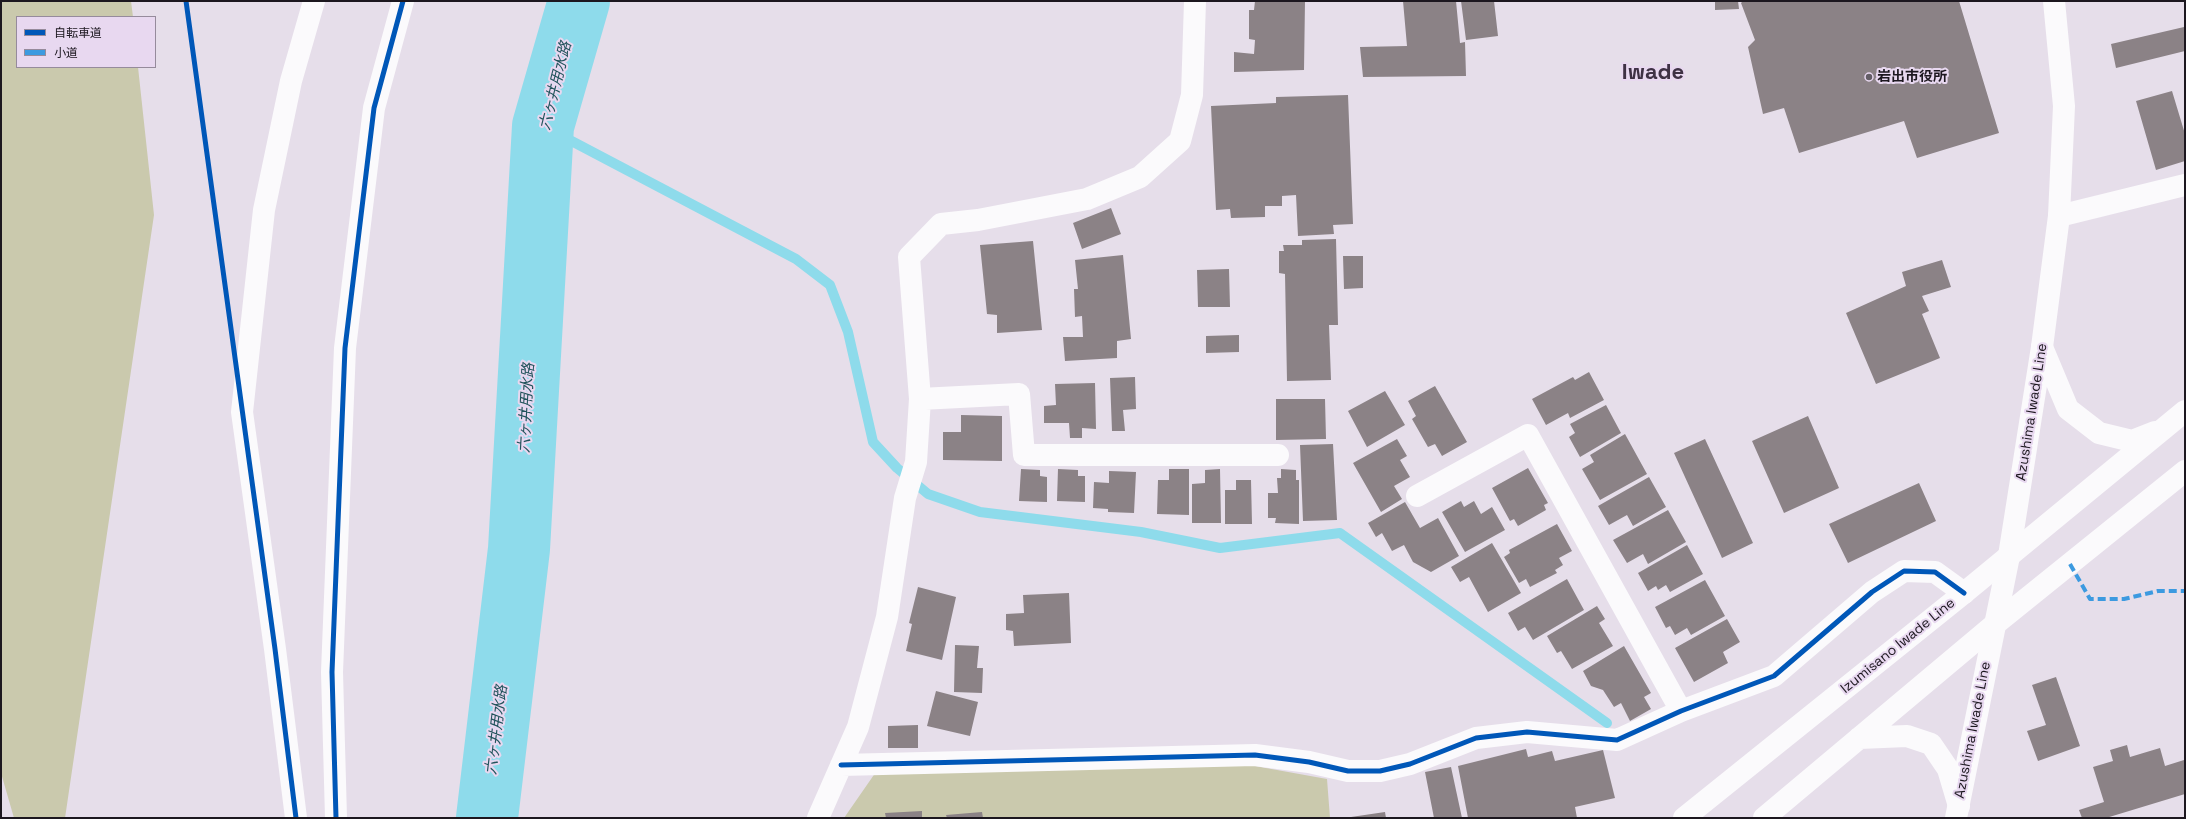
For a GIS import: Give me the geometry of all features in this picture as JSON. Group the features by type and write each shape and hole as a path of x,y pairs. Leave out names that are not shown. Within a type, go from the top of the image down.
{"street":[{"path":"296,818 275,649 242,412 264,210 291,81 314,1"},
{"path":"336,818 332,672 345,348 374,108 402,1"},
{"path":"818,818 858,727 886,617 905,498 916,462 920,399 909,258 941,224 978,220 1087,199 1140,177 1180,141 1192,95 1195,1"},
{"name":"Azushima Iwade Line","path":"1957,812 2009,556 2042,347 2059,216 2064,106 2054,1"},
{"path":"2059,216 2185,185"},
{"path":"2042,347 2068,409 2099,433 2132,441 2164,428"},
{"path":"920,399 1019,394 1024,455 1278,455"},
{"name":"Izumisano Iwade Line","path":"1684,818 1964,593 2185,411"},
{"path":"1417,496 1528,435 1681,711"},
{"path":"1764,818 1994,625 2185,471"},
{"path":"841,766 1255,755 1309,762 1348,771 1380,771 1410,764 1476,738 1527,732 1617,740 1681,711 1774,676 1872,592 1904,571 1935,572 1964,593"},
{"path":"1859,738 1907,736 1931,744 1948,769 1957,812"}],"green space":[{"path":"1,1 131,1 133,16 16,16 16,68 138,68 154,215 65,818 14,818 1,773"},
{"path":"1177,752 1327,779 1330,818 844,818 887,756"}],"building":[{"path":"1255,1 1305,1 1304,70 1234,72 1234,52 1254,54 1255,40 1249,39 1249,10 1254,10"},
{"path":"1403,1 1456,1 1460,43 1465,42 1466,76 1363,77 1360,47 1407,46"},
{"path":"1461,1 1494,1 1498,36 1466,40"},
{"path":"1715,1 1738,1 1739,9 1715,10"},
{"name":"岩出市役所","path":"1743,1 1959,1 1999,133 1917,158 1904,121 1799,153 1784,108 1763,114 1748,47 1755,40 1741,3"},
{"path":"2184,27 2185,51 2116,68 2111,44"},
{"path":"2172,91 2185,134 2185,161 2156,170 2136,101"},
{"path":"1348,95 1353,224 1333,225 1334,234 1298,236 1296,195 1282,196 1282,206 1265,206 1265,217 1231,218 1230,209 1216,210 1211,106 1276,103 1276,97"},
{"path":"1111,208 1121,234 1082,249 1073,223"},
{"path":"1336,239 1338,325 1329,325 1331,380 1287,381 1285,274 1279,273 1279,251 1284,251 1283,245 1302,245 1302,240"},
{"path":"1033,241 1042,330 997,333 997,315 987,314 980,245"},
{"path":"1123,255 1131,339 1117,341 1117,358 1065,361 1063,337 1083,337 1082,316 1075,317 1074,289 1078,289 1075,260"},
{"path":"1343,256 1363,256 1363,288 1344,289"},
{"path":"1942,260 1951,287 1922,296 1929,311 1922,314 1940,358 1876,384 1846,313 1906,286 1902,272"},
{"path":"1229,269 1230,307 1198,307 1197,270"},
{"path":"1239,335 1239,352 1206,353 1206,336"},
{"path":"1589,372 1604,400 1570,418 1568,413 1546,425 1532,399 1573,377 1575,380"},
{"path":"1135,377 1136,409 1123,410 1125,431 1112,431 1110,378"},
{"path":"1095,383 1096,429 1082,428 1082,438 1070,438 1069,423 1044,423 1044,406 1056,405 1055,384"},
{"path":"1435,386 1467,442 1442,456 1435,444 1428,447 1412,419 1416,416 1408,401"},
{"path":"1385,391 1405,425 1367,447 1348,411"},
{"path":"1276,399 1325,399 1326,439 1276,440"},
{"path":"1606,405 1621,433 1580,457 1569,437 1575,433 1570,424"},
{"path":"961,415 1002,416 1002,461 943,460 943,432 961,432"},
{"path":"1808,416 1839,488 1784,513 1752,441"},
{"path":"1625,434 1647,474 1600,500 1582,469 1594,462 1590,455"},
{"path":"1397,439 1407,456 1400,460 1410,477 1394,486 1402,499 1381,512 1353,463"},
{"path":"1705,439 1753,543 1722,558 1674,453"},
{"path":"1333,444 1337,520 1303,521 1300,445"},
{"path":"1528,468 1548,503 1544,505 1546,510 1518,526 1514,519 1510,521 1492,488"},
{"path":"1021,469 1040,470 1040,476 1047,477 1047,502 1019,501"},
{"path":"1058,469 1078,470 1078,476 1085,476 1085,502 1057,501"},
{"path":"1169,469 1189,469 1189,515 1157,514 1158,480 1169,480"},
{"path":"1220,469 1221,523 1192,523 1192,484 1205,483 1205,470"},
{"path":"1281,469 1296,470 1296,480 1299,480 1299,524 1275,523 1276,518 1268,518 1268,493 1278,493 1277,478 1281,478"},
{"path":"1109,471 1136,472 1134,513 1108,512 1108,509 1093,508 1094,482 1109,483"},
{"path":"1649,477 1666,507 1633,526 1627,515 1609,525 1598,506"},
{"path":"1236,480 1251,480 1252,524 1225,524 1225,490 1236,490"},
{"path":"1919,483 1936,521 1848,563 1829,524"},
{"path":"1461,501 1464,507 1474,501 1481,514 1492,507 1505,530 1465,552 1442,512"},
{"path":"1405,502 1420,528 1438,518 1459,556 1431,572 1413,562 1404,545 1392,551 1382,533 1376,537 1368,523"},
{"path":"1668,510 1686,542 1648,564 1643,554 1627,563 1613,540"},
{"path":"1557,524 1572,551 1559,558 1563,565 1555,570 1557,573 1530,587 1526,579 1519,583 1504,557 1510,553 1509,550"},
{"path":"1492,543 1521,593 1488,612 1469,577 1460,582 1451,567"},
{"path":"1687,545 1703,574 1670,592 1666,585 1658,590 1656,586 1648,591 1638,573"},
{"path":"1567,579 1584,610 1533,640 1525,627 1518,631 1508,613"},
{"path":"1705,580 1725,616 1691,635 1687,628 1675,635 1670,626 1666,628 1655,607"},
{"path":"918,587 956,597 942,660 906,651 912,624 909,623"},
{"path":"1069,593 1071,643 1014,646 1013,631 1006,630 1006,614 1024,613 1023,595"},
{"path":"1597,606 1605,619 1599,623 1613,646 1572,669 1561,651 1557,653 1547,636"},
{"path":"1727,619 1740,642 1723,652 1728,663 1694,682 1675,648"},
{"path":"955,645 979,646 977,668 983,668 982,693 954,692"},
{"path":"1624,646 1651,693 1644,697 1651,709 1630,721 1621,703 1614,707 1603,690 1591,686 1583,671"},
{"path":"2056,677 2080,746 2038,761 2027,731 2046,725 2032,685"},
{"path":"936,691 978,702 970,736 927,726"},
{"path":"918,725 918,748 888,748 888,726"},
{"path":"2127,745 2130,757 2160,748 2165,766 2184,760 2185,794 2106,818 2082,818 2079,810 2104,802 2093,767 2113,761 2110,750"},
{"path":"1526,749 1528,757 1552,751 1555,761 1603,750 1615,798 1575,807 1577,818 1468,818 1458,766"},
{"path":"1451,767 1462,818 1434,818 1425,772"},
{"path":"922,811 922,818 886,818 885,813"},
{"path":"982,812 983,818 947,818 946,815"},
{"path":"1385,812 1386,818 1351,818 1351,817"}],"waterway":[{"name":"六ヶ井用水路","path":"487,818 519,549 543,126 579,1"},
{"path":"543,126 796,259 830,285 848,332 873,442 897,468 928,494 980,512 1141,532 1220,548 1340,533 1607,723"}],"marked path":[{"path":"2070,564 2090,599 2124,599 2158,591 2185,591"}],"cycle path":[{"path":"186,1 275,649 296,818"},
{"path":"336,818 332,672 345,348 374,108 403,1"},
{"path":"841,765 1255,755 1309,762 1348,771 1380,771 1410,764 1476,738 1527,732 1617,740 1681,711 1774,676 1872,592 1904,571 1935,572 1964,593"}],"place":[{"name":"岩出市役所","path":"1869,77"}],"district":[{"name":"Iwade","path":"1653,73"}]}
